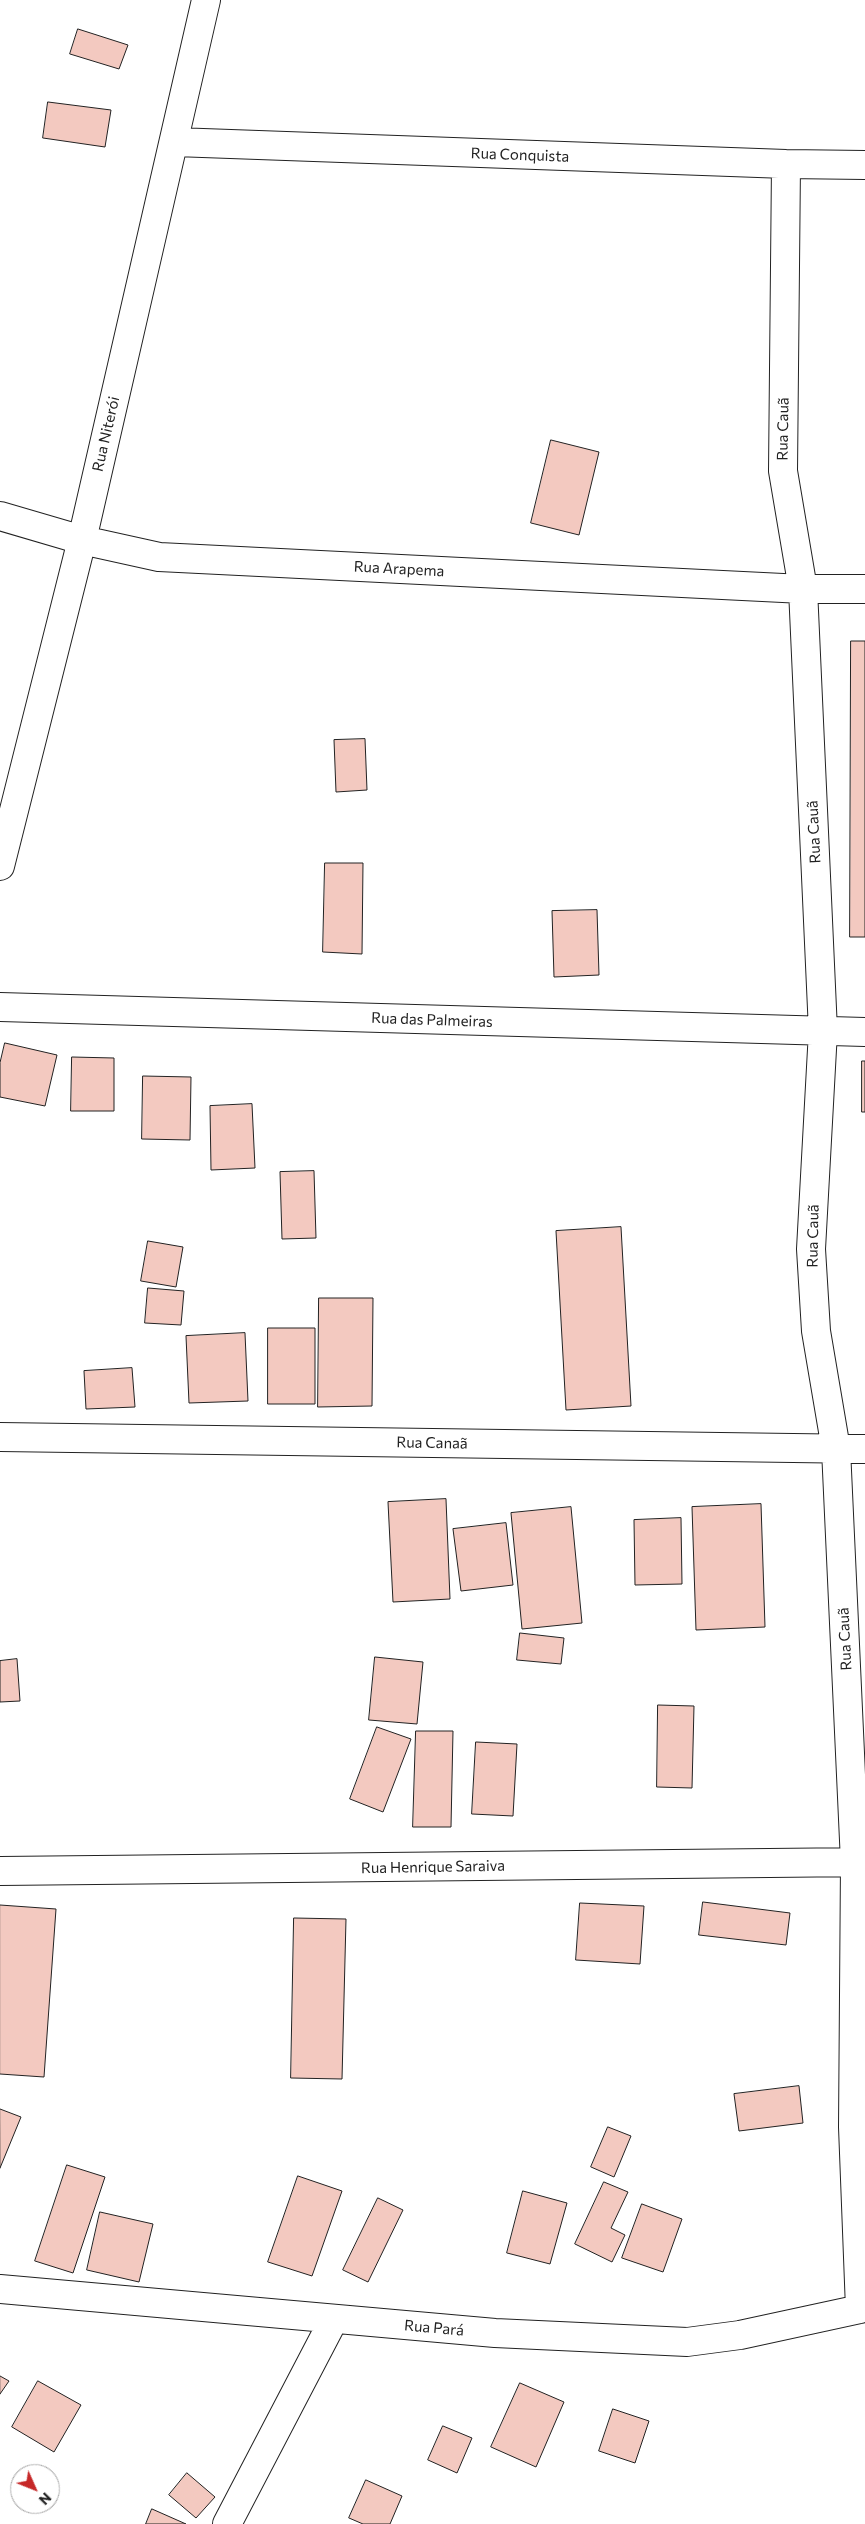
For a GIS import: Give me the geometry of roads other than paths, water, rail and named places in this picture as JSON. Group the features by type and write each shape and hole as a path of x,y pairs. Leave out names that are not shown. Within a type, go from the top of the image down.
{"street":[{"name":"Rua Niterói","path":"0,866 82,540 175,142 206,0"},
{"name":"Rua Conquista","path":"175,142 786,164 865,165"},
{"name":"Rua Cauã","path":"786,164 783,471 803,589 823,1031 811,1249 816,1332 836,1449 860,1862 853,2127 862,2308"},
{"name":"Rua Arapema","path":"0,516 82,540 159,557 803,589 865,589"},
{"name":"Rua das Palmeiras","path":"0,1007 865,1032"},
{"name":"Rua Canaã","path":"0,1437 865,1449"},
{"name":"Rua Henrique Saraiva","path":"0,1872 860,1862"},
{"name":"Rua Pará","path":"0,2290 495,2333 688,2342 740,2335 862,2308"},
{"path":"227,2524 334,2319"}]}
